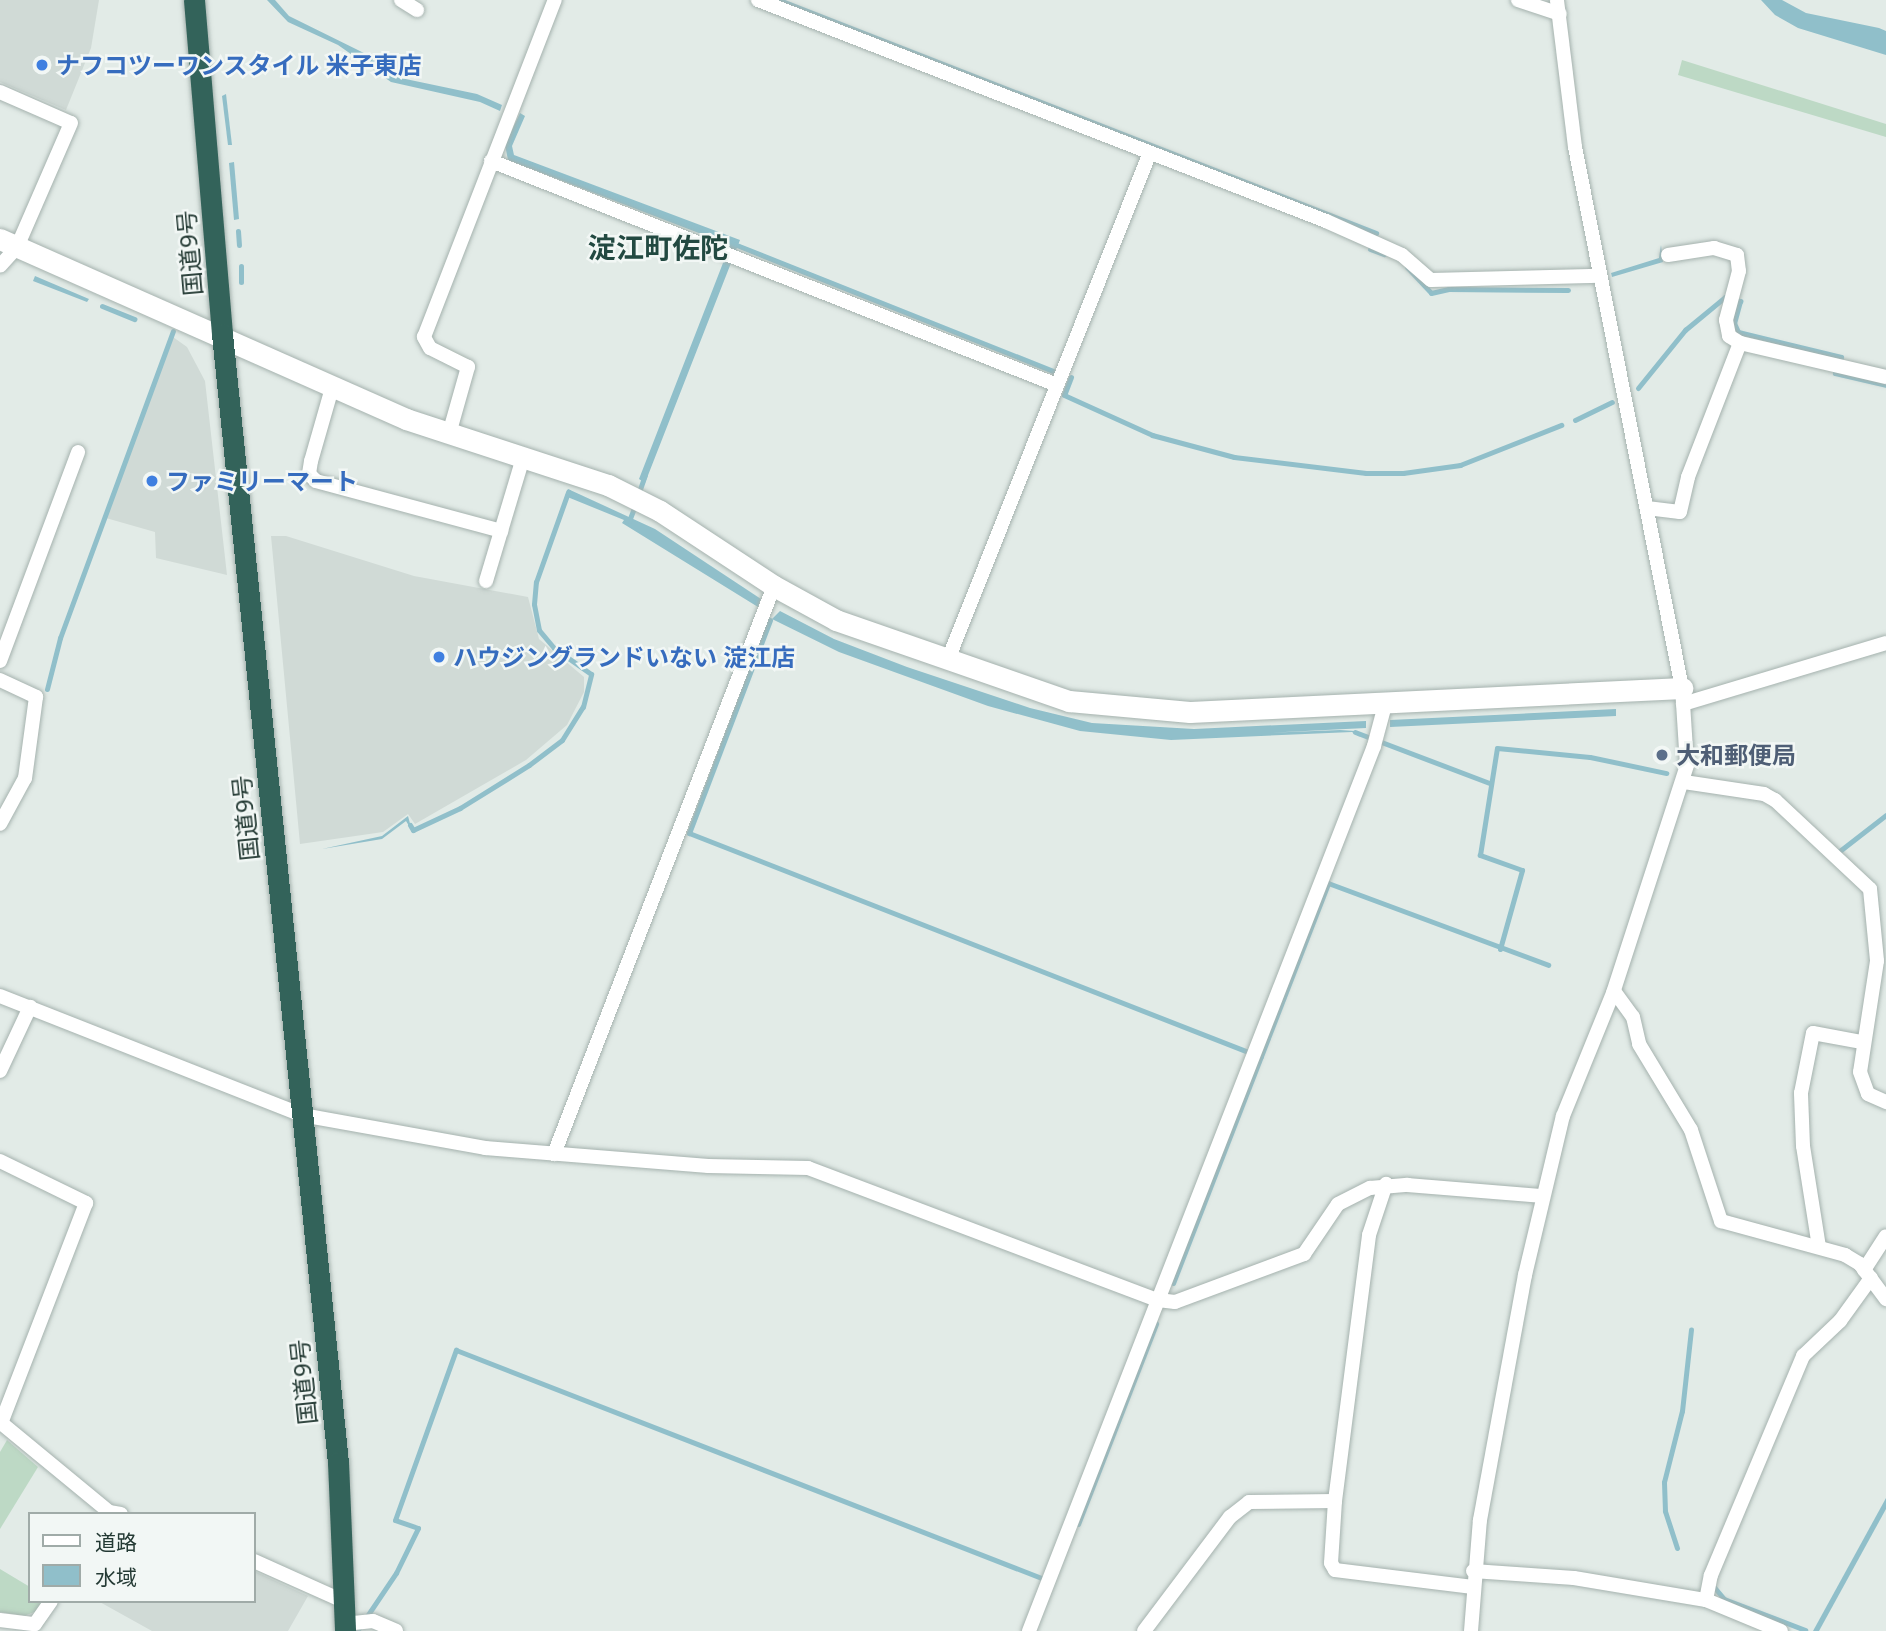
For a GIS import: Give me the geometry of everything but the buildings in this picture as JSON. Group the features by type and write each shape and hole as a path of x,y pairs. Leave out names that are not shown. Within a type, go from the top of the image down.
{"highway":[{"name":"国道9号","path":"194,0 222,334 338,1462 341,1600 345,1628"}],"street":[{"path":"401,0 417,10"},
{"path":"449,434 468,367 430,348 424,337 555,0"},
{"path":"758,0 1149,155 1338,226 1402,255 1431,280 1600,276"},
{"path":"1471,1631 1473,1571 1525,1275 1543,1196 1573,1084 1614,991 1684,782 1688,734 1647,509 1575,146 1558,7 1518,0"},
{"path":"0,92 71,123 9,243 0,266"},
{"path":"947,662 1149,155"},
{"path":"491,161 1057,385"},
{"path":"9,243 222,334 332,388 449,434 608,485 660,511 774,586 836,620 947,662 1069,701 1123,710 1190,712 1682,696 1886,642"},
{"path":"1668,255 1714,248 1737,255 1739,271 1726,320 1729,336 1740,343 1886,377"},
{"path":"1647,509 1680,512 1688,477 1740,343"},
{"path":"332,388 311,461 309,474 316,481 501,531"},
{"path":"0,662 78,452"},
{"path":"486,580 523,458"},
{"path":"554,1154 774,586"},
{"path":"0,680 36,697 25,778 0,824"},
{"path":"1029,1631 1360,782 1385,705"},
{"path":"1684,782 1764,794 1775,800 1870,889 1877,961 1862,1042 1862,1086 1868,1094 1886,1102"},
{"path":"1870,889 1886,888"},
{"path":"1614,991 1633,1017 1639,1044 1691,1130 1721,1221 1793,1244 1819,1247 1845,1255 1867,1274 1886,1299"},
{"path":"0,996 302,1115 485,1148 708,1166 808,1168 1158,1300 1175,1301 1304,1254 1338,1204 1385,1184 1543,1196"},
{"path":"0,1071 30,1006"},
{"path":"1819,1247 1803,1146 1801,1093 1813,1033 1862,1042"},
{"path":"0,1161 86,1203 0,1422 111,1512"},
{"path":"1385,1184 1370,1235 1335,1501 1331,1563 1335,1570 1473,1587"},
{"path":"1706,1600 1711,1575 1803,1356 1840,1321 1886,1236"},
{"path":"1144,1631 1230,1517 1249,1502 1335,1501"},
{"path":"256,1562 341,1600"},
{"path":"1473,1571 1574,1578 1706,1600 1781,1631"},
{"path":"0,1620 36,1624 50,1603"},
{"path":"345,1628 373,1621 396,1631"}],"shaded area":[{"name":"ナフコツーワンスタイル 米子東店","path":"0,0 99,0 91,48 66,110 0,82"},
{"path":"173,337 187,347 205,381 227,575 156,558 155,532 106,518"},
{"path":"271,536 286,536 414,576 528,597 539,639 584,677 584,692 567,725 526,760 415,824 408,814 383,832 300,844"},
{"path":"256,1572 308,1596 288,1631 152,1631 102,1603 256,1603"}],"green space":[{"path":"1682,60 1886,124 1886,137 1678,75"},
{"path":"7,1440 38,1467 0,1529 0,1452"},
{"path":"0,1569 28,1586 28,1603 42,1603 37,1611 24,1616 0,1612"}],"water":[{"path":"267,0 275,0 289,16 370,56 396,77 477,94 502,105 500,111 480,102 391,82 338,45 288,22"},
{"path":"1761,0 1782,0 1806,13 1886,31 1886,55 1798,28 1775,15"},
{"path":"226,94 232,145 228,145 222,96"},
{"path":"520,113 525,116 512,146 514,155 740,240 645,483 639,479 730,245 508,160 505,145"},
{"path":"234,162 239,219 234,220 229,163"},
{"path":"1661,245 1663,262 1612,277 1611,273 1659,258"},
{"path":"35,276 89,299 87,302 33,281"},
{"path":"568,489 655,529 761,599 758,607 622,523 624,520 565,496"},
{"path":"780,611 834,639 907,667 1030,708 1092,723 1194,729 1366,721 1366,728 1265,733 1340,730 1355,731 1360,737 1352,732 1171,740 1080,731 988,706 839,652 772,619"},
{"path":"1616,709 1616,716 1390,727 1390,720"},
{"path":"408,816 412,831 406,821 382,839 322,849 382,836"},
{"path":"1886,1498 1886,1509 1819,1631 1813,1631"}],"waterway":[{"path":"779,0 1376,233"},
{"path":"238,231 239,245"},
{"path":"734,244 1053,371"},
{"path":"1370,249 1384,254"},
{"path":"241,266 241,282"},
{"path":"1407,267 1431,293 1449,289 1568,290"},
{"path":"1638,388 1685,330 1725,297 1740,301 1734,323 1738,332 1841,357 1835,373 1886,385"},
{"path":"102,306 135,319"},
{"path":"47,689 60,638 173,331"},
{"path":"1071,377 1064,395 1152,435 1234,457 1366,473 1403,473 1460,465 1561,425"},
{"path":"1575,420 1612,402"},
{"path":"638,495 645,475"},
{"path":"410,825 413,830 460,808 529,765 562,740 583,707 591,674 554,648 539,630 534,604 536,582 568,492"},
{"path":"629,521 635,505"},
{"path":"770,620 689,833 1261,1057"},
{"path":"1355,732 1489,783"},
{"path":"1500,949 1522,870 1480,855 1497,748 1590,757 1666,773"},
{"path":"1837,853 1886,815"},
{"path":"1173,1283 1328,883 1548,965"},
{"path":"1078,1524 1156,1324"},
{"path":"1677,1548 1665,1511 1664,1482 1682,1411 1691,1329"},
{"path":"357,1631 396,1573 418,1528 395,1520 456,1350 1044,1579"},
{"path":"1714,1587 1724,1599 1805,1630"}],"place":[{"name":"ナフコツーワンスタイル 米子東店","path":"42,65"},
{"name":"ファミリーマート","path":"152,481"},
{"name":"ハウジングランドいない 淀江店","path":"439,657"},
{"name":"大和郵便局","path":"1662,755"}],"district":[{"name":"淀江町佐陀","path":"658,247"}]}
